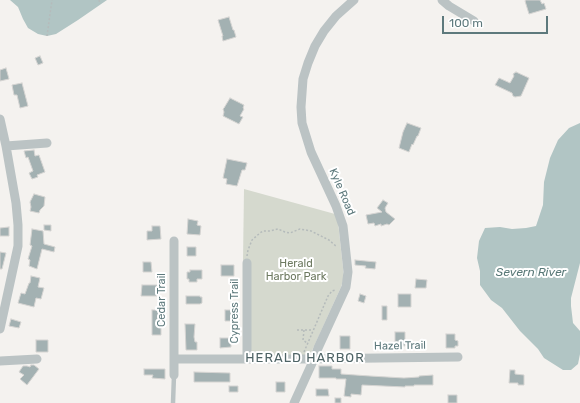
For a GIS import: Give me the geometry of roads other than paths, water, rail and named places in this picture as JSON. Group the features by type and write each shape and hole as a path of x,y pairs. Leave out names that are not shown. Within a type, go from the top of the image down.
{"street":[{"name":"Kyle Road","path":"294,403 344,293 348,272 343,226 336,206 311,152 302,124 302,79 315,46 324,31 336,16 354,0"},
{"path":"442,0 474,21"},
{"path":"0,119 16,203 18,225 18,246 0,329"},
{"path":"6,146 47,143"},
{"name":"Cedar Trail","path":"174,241 174,375"},
{"name":"Cypress Trail","path":"247,263 247,359"},
{"name":"Hazel Trail","path":"174,359 458,357"},
{"path":"0,360 37,359"}],"lane":[{"path":"173,403 174,375"}],"water":[{"path":"10,0 107,0 56,34 47,36 38,34 28,28 18,7"},
{"name":"Severn River","path":"580,123 580,263 571,298 571,306 573,323 580,331 580,354 578,364 571,370 563,370 544,358 502,308 491,300 480,285 480,271 477,258 479,241 485,228 500,227 512,229 536,226 543,205 544,182 550,158 558,140 569,128"}],"district":[{"name":"HERALD HARBOR","path":"305,358"}],"park label":[{"name":"Herald Harbor Park","path":"296,270"}]}
